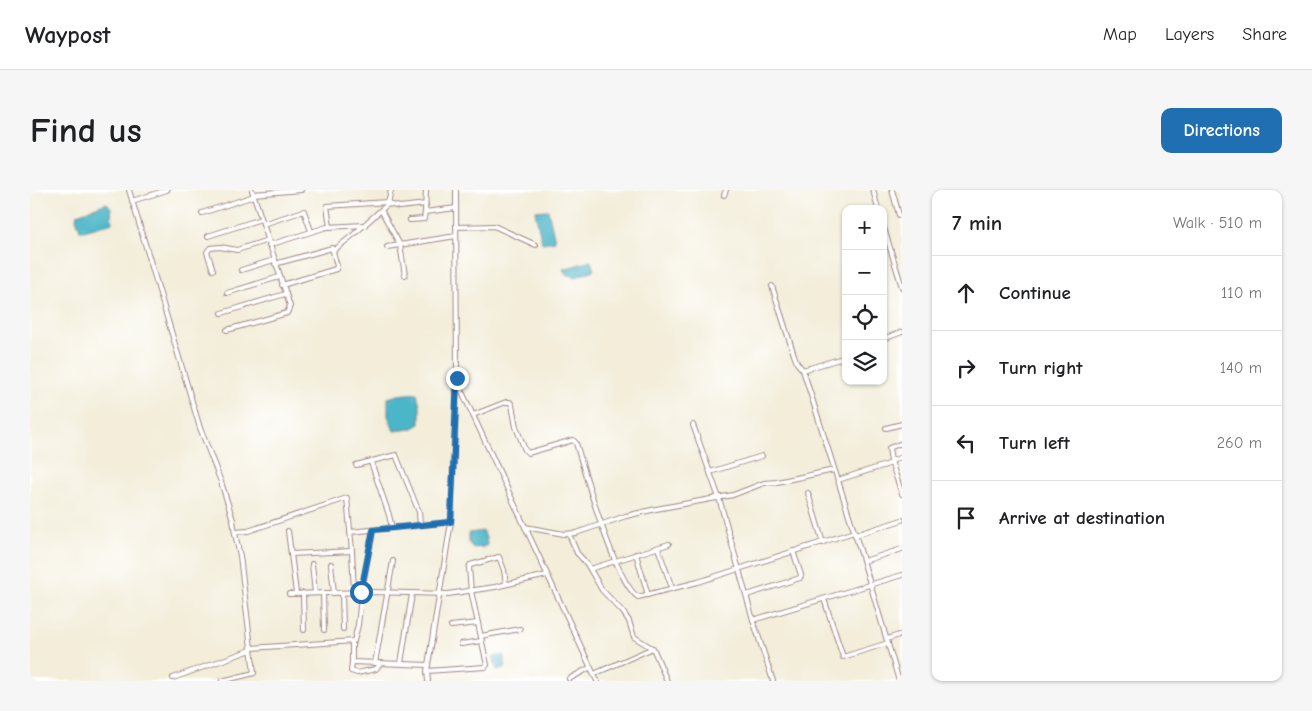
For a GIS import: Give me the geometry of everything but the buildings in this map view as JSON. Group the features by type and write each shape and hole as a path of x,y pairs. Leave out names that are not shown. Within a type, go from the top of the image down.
{"street":[{"path":"129,190 200,428 221,482 233,520 240,556 254,673 222,681"},
{"path":"132,201 167,190"},
{"path":"202,213 253,193 301,190"},
{"path":"333,251 382,210 388,203 391,190"},
{"path":"410,220 424,219 426,190"},
{"path":"428,681 427,671 451,522 457,378 456,190"},
{"path":"873,190 877,205"},
{"path":"892,190 899,215"},
{"path":"228,330 287,312 290,306 253,193"},
{"path":"330,227 327,206 388,203 400,207 426,204"},
{"path":"302,205 311,231"},
{"path":"425,212 456,208"},
{"path":"382,210 400,245 405,275"},
{"path":"262,224 304,211"},
{"path":"208,236 261,218"},
{"path":"213,270 207,252 210,248 220,246 237,250 330,227 365,225"},
{"path":"456,227 494,226 536,245"},
{"path":"387,247 456,236"},
{"path":"887,238 902,288"},
{"path":"241,270 331,247 337,266 336,269 282,285"},
{"path":"227,293 279,277"},
{"path":"772,286 794,355 797,363 803,370 864,561 899,681"},
{"path":"222,313 285,294"},
{"path":"887,338 902,332"},
{"path":"803,370 842,358"},
{"path":"457,378 597,681"},
{"path":"473,415 510,402 516,427 528,453 561,442 573,440 576,443 615,560 635,595 640,598 902,520"},
{"path":"886,428 902,424"},
{"path":"693,425 710,472 753,620 773,681"},
{"path":"902,443 889,448 902,494"},
{"path":"356,465 396,455 419,512 420,525"},
{"path":"710,472 762,456"},
{"path":"838,480 902,457"},
{"path":"371,462 392,528"},
{"path":"525,527 569,534 656,509 718,498 736,494 764,483 834,470"},
{"path":"808,493 824,543"},
{"path":"235,532 248,531 346,498 354,592"},
{"path":"350,532 451,522"},
{"path":"373,530 361,592 358,625 355,640 352,642 352,671 357,673 376,669 393,561"},
{"path":"288,531 296,594"},
{"path":"569,534 577,553 590,569 602,590 629,620 634,637 655,649 667,681"},
{"path":"590,569 669,544"},
{"path":"658,548 672,588"},
{"path":"864,561 902,549"},
{"path":"291,554 352,551"},
{"path":"747,595 800,578 801,575 793,551"},
{"path":"636,554 648,595"},
{"path":"427,671 485,667 487,665 471,591 470,565 499,557 502,561 506,584"},
{"path":"312,564 315,593"},
{"path":"331,564 334,593"},
{"path":"289,594 361,592 440,594 471,591 547,575"},
{"path":"753,620 902,575"},
{"path":"303,593 304,630"},
{"path":"323,593 324,630"},
{"path":"342,593 343,629"},
{"path":"401,664 412,594"},
{"path":"824,599 843,657 902,634"},
{"path":"451,626 478,623"},
{"path":"461,644 520,629"},
{"path":"173,678 251,649 352,642"},
{"path":"594,674 652,648"},
{"path":"352,662 428,665"},
{"path":"569,679 591,667"}],"water":[{"path":"107,203 111,208 112,223 84,231 80,230 76,218 77,214"},
{"path":"548,210 555,241 542,243 535,211"},
{"path":"591,261 594,270 576,277 566,274 563,269"},
{"path":"417,393 420,406 420,424 411,429 394,431 388,416 388,398"},
{"path":"483,531 487,545 473,548 469,543 469,533"},
{"path":"503,655 506,667 497,670 493,657"}],"route":[{"path":"361,592 373,530 451,522 457,378"}]}
